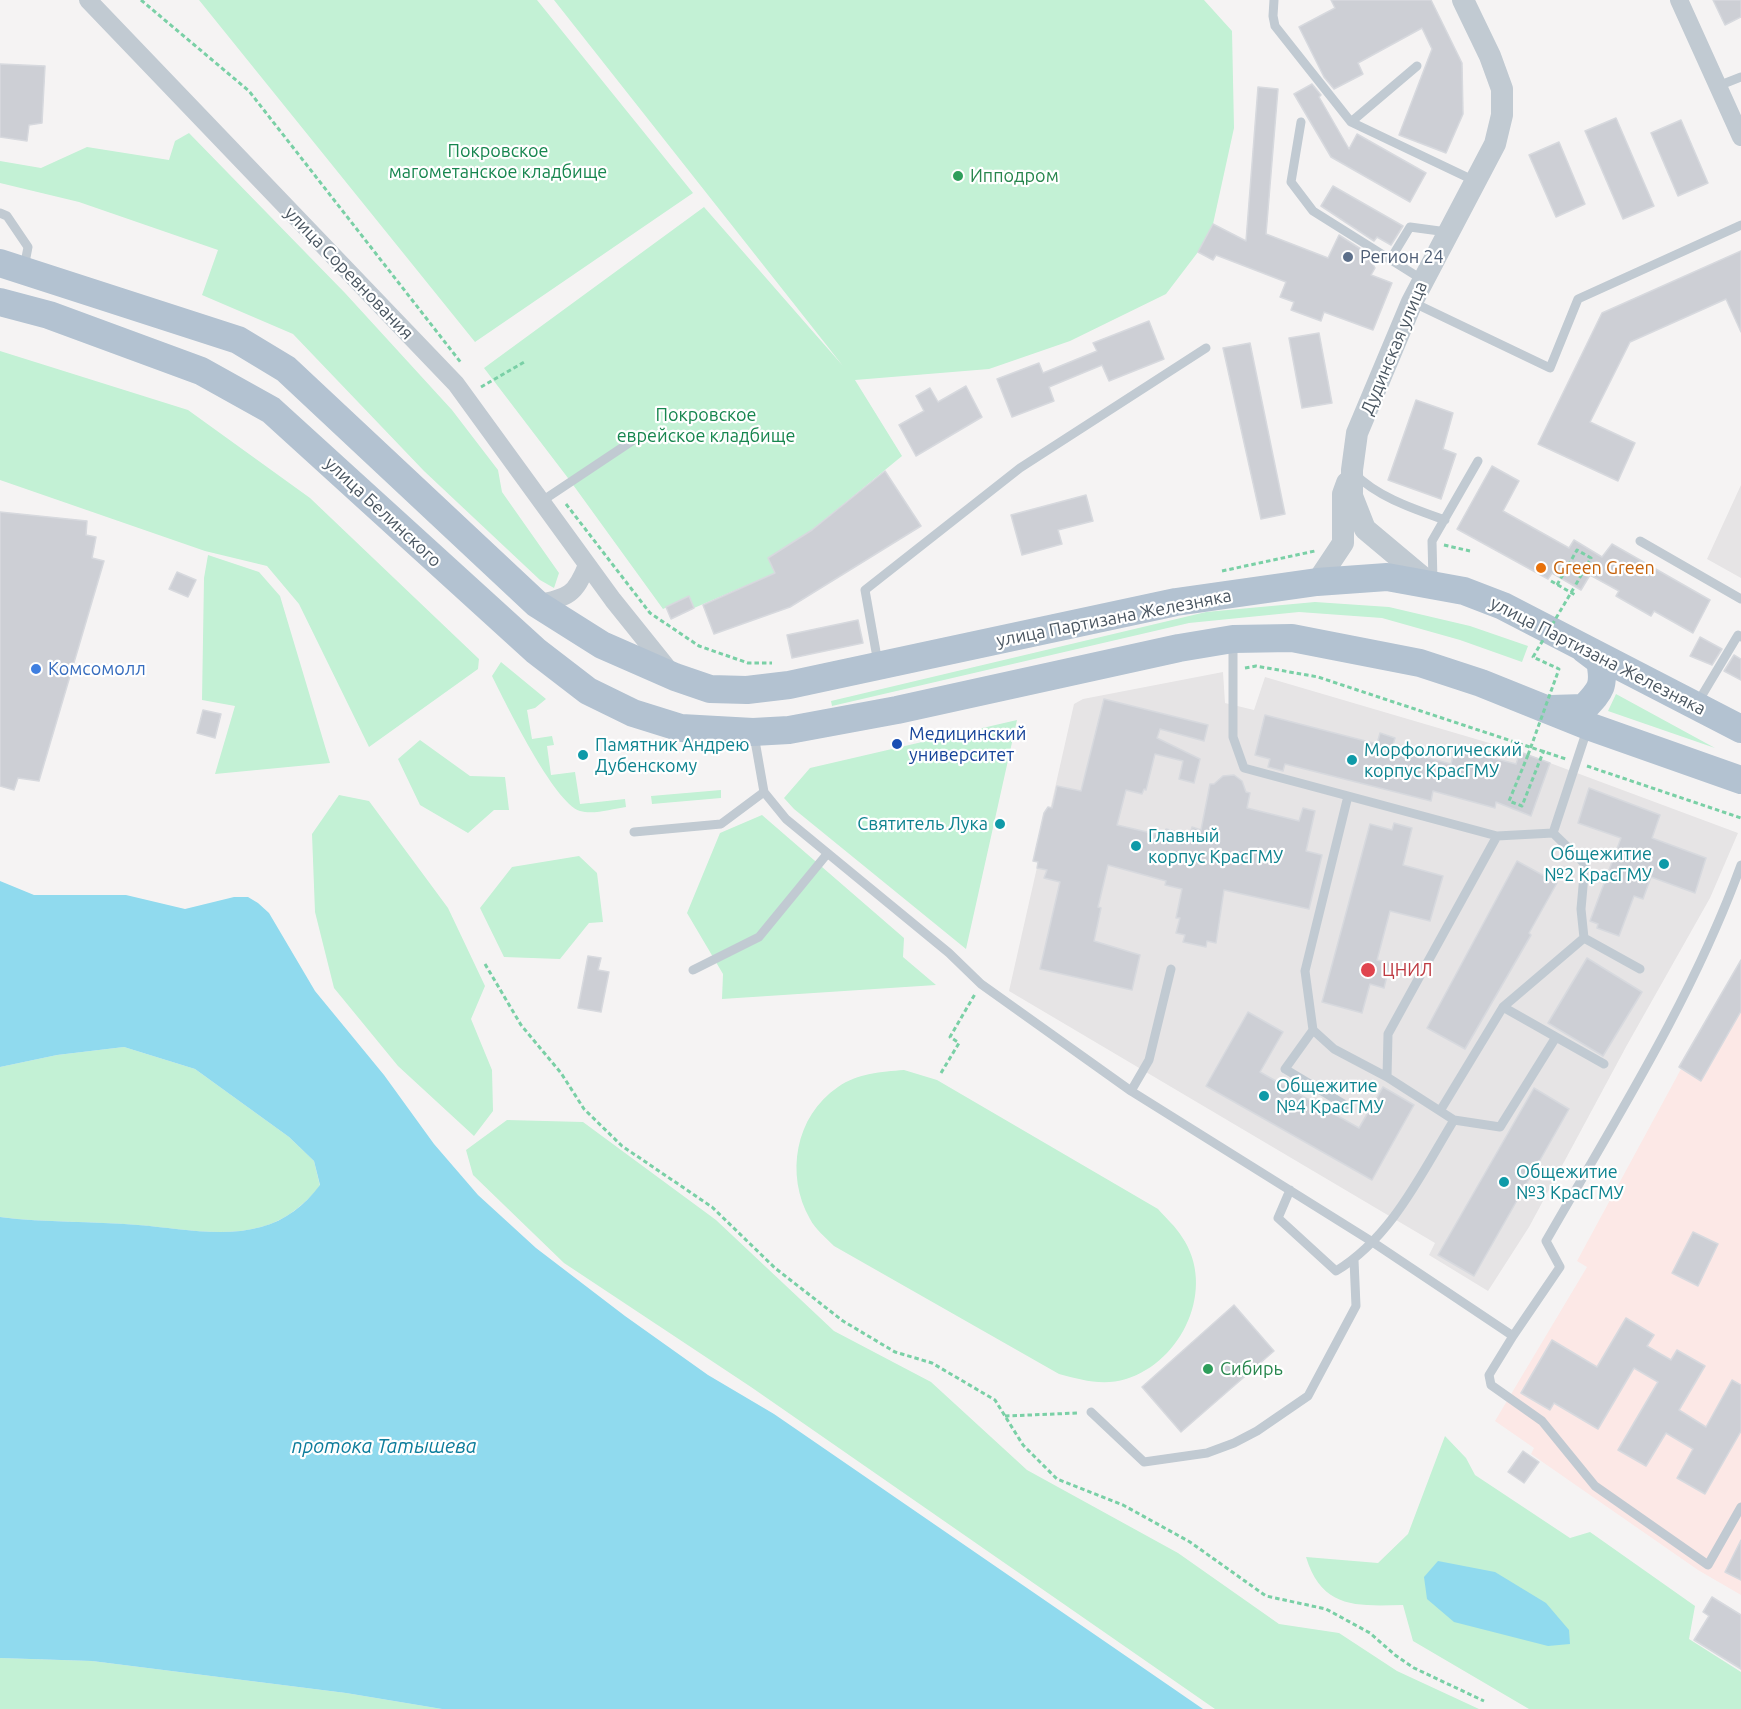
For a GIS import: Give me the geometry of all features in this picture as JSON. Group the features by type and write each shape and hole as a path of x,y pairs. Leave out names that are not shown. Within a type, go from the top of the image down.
{"main road":[{"name":"улица Белинского","path":"12,267 238,340 286,369 537,604 602,645 675,677"},
{"name":"улица Белинского","path":"0,302 49,315 201,371 271,410 519,636 588,691 633,713 681,728 753,732"},
{"name":"улица Партизана Железняка","path":"675,677 710,689 747,690 789,685 1176,602 1317,582 1387,577 1464,591 1503,606 1741,729"},
{"path":"753,732 789,729 857,718 1179,648 1233,639 1292,638 1420,663 1481,683 1588,726 1741,780"},
{"path":"1546,710 1584,708 1601,690 1604,677 1600,661 1581,646"}],"street":[{"name":"Дудинская улица","path":"1352,470 1357,433 1412,302 1495,144 1502,115 1502,89 1490,56 1463,0"},
{"path":"1679,0 1741,137"},
{"name":"улица Соревнования","path":"91,1 456,384 549,496 587,565 675,677"},
{"path":"1317,582 1343,543 1342,494 1352,470"},
{"path":"1352,470 1352,496 1365,529 1433,587"},
{"path":"537,604 563,599 577,589 587,565"}],"lane":[{"path":"1274,0 1275,26 1351,122 1474,181"},
{"path":"1351,122 1417,66"},
{"path":"1718,86 1741,77"},
{"path":"1301,122 1291,182 1312,211 1422,280"},
{"path":"0,213 7,216 28,247 12,267"},
{"path":"1412,302 1550,368 1578,299 1741,225"},
{"path":"1390,260 1410,227 1448,232"},
{"path":"878,665 865,590 1020,468 1206,348"},
{"path":"549,496 641,435"},
{"path":"1433,587 1432,541 1478,461"},
{"path":"1352,470 1361,480 1402,504 1445,520"},
{"path":"1640,541 1741,599"},
{"path":"1696,705 1738,635 1741,637"},
{"path":"1233,639 1233,737 1244,768 1497,836 1553,833 1585,864 1581,909 1584,938"},
{"path":"1553,833 1588,726"},
{"path":"753,732 764,792 786,819 949,953 981,984 1131,1091 1371,1241 1514,1336"},
{"path":"634,832 722,824 764,792"},
{"path":"1348,796 1305,971 1313,1030 1334,1049 1387,1077 1454,1120 1500,1127 1556,1037"},
{"path":"1387,1077 1388,1034 1497,836"},
{"path":"693,970 759,937 827,854"},
{"path":"1741,865 1722,915 1650,1058 1546,1240 1560,1267 1489,1375 1491,1385 1542,1421 1595,1486 1708,1565 1741,1507"},
{"path":"1584,938 1640,969"},
{"path":"1440,1111 1503,1007 1584,938"},
{"path":"1131,1091 1149,1060 1171,969"},
{"path":"1503,1007 1604,1064"},
{"path":"1313,1030 1285,1069 1347,1106"},
{"path":"1290,1190 1278,1218 1336,1271 1354,1260 1392,1222 1454,1120"},
{"path":"1091,1412 1143,1462 1207,1453 1257,1431 1308,1396 1356,1306 1354,1260"}],"path":[{"path":"141,0 249,91 466,369"},
{"path":"474,378 481,387 526,361"},
{"path":"549,496 650,613 699,646 748,663 784,663"},
{"path":"1432,541 1470,551"},
{"path":"1544,750 1522,806 1509,801 1559,669 1533,657 1591,558 1577,550 1557,585"},
{"path":"1212,573 1317,551"},
{"path":"1551,581 1577,596"},
{"path":"1232,671 1256,666 1318,677 1544,750 1741,818"},
{"path":"485,964 521,1025 561,1073 584,1109 622,1146 712,1207 775,1268 843,1321 895,1352 932,1363 994,1400 1023,1445 1057,1479 1123,1504 1190,1542 1266,1596 1326,1609 1371,1633 1395,1655 1414,1668 1484,1701"},
{"path":"941,1073 959,1043 951,1037 981,984"},
{"path":"1005,1416 1091,1412"}],"shaded area":[{"path":"1741,485 1741,578 1707,559"},
{"path":"1223,672 1225,703 1254,710 1265,677 1520,752 1502,804 1531,816 1550,763 1738,833 1710,898 1627,1045 1529,1227 1488,1291 1429,1255 1435,1243 1009,991 1074,704 1083,699"},
{"path":"1741,1011 1741,1595 1698,1570 1531,1454 1534,1448 1495,1421 1587,1267 1577,1261 1681,1069 1701,1080"}],"green space":[{"name":"Покровское магометанское кладбище","path":"199,0 537,0 693,193 475,342"},
{"name":"Ипподром","path":"554,0 1204,0 1232,31 1234,128 1213,224 1198,252 1166,294 1070,341 989,369 855,380 902,456 812,530 768,558 775,573 694,608 688,597 663,609 571,482 484,368 704,207 843,366"},
{"path":"189,133 345,293 452,410 498,470 502,492 559,573 554,588 540,580 424,471 293,334 202,295 218,250 79,202 0,183 0,161 41,168 87,147 169,160 175,141"},
{"path":"0,351 188,410 310,498 479,659 478,669 369,747 299,604 267,566 205,551 0,480"},
{"path":"208,555 259,572 280,596 330,763 215,774 235,706 202,700 204,578"},
{"path":"1315,602 1389,607 1470,626 1528,646 1522,662 1460,640 1382,618 1299,612 1189,623 832,706 831,701 1206,612"},
{"path":"501,662 546,699 535,708 527,710 532,739 552,736 554,745 547,746 551,775 575,772 580,804 625,799 626,807 585,812 569,804 544,772 492,676"},
{"path":"1616,694 1715,748 1608,711"},
{"path":"1017,720 966,949 794,809 784,798 810,768"},
{"path":"420,740 470,776 505,777 509,810 494,810 468,833 420,805 398,759"},
{"path":"721,790 721,798 652,804 651,796"},
{"path":"339,795 369,801 448,908 485,986 471,1019 492,1070 493,1111 474,1136 398,1066 334,988 315,912 312,834"},
{"path":"762,815 904,938 903,957 936,985 722,999 723,974 687,913 720,833"},
{"path":"579,856 597,873 603,922 589,923 560,959 504,957 480,908 512,867"},
{"path":"124,1047 195,1069 289,1137 314,1161 320,1186 301,1205 278,1221 261,1227 231,1232 0,1217 0,1067 57,1055"},
{"path":"904,1070 937,1080 1158,1209 1171,1223 1182,1237 1192,1257 1196,1278 1194,1300 1188,1321 1178,1340 1163,1357 1146,1370 1117,1381 1092,1381 1059,1374 834,1246 818,1230 802,1202 797,1166 798,1147 812,1114 823,1099 846,1082 870,1074"},
{"path":"507,1120 583,1122 716,1220 834,1331 931,1382 1027,1470 1178,1553 1279,1624 1339,1633 1397,1671 1479,1709 1215,1709 751,1387 564,1263 473,1175 466,1150"},
{"path":"1445,1436 1466,1458 1475,1475 1570,1538 1590,1532 1695,1606 1689,1639 1741,1672 1741,1709 1529,1709 1413,1641 1403,1605 1356,1604 1343,1601 1321,1587 1306,1557 1378,1563 1408,1534"},
{"path":"0,1658 92,1661 346,1693 442,1709 0,1709"}],"water":[{"name":"протока Татышева","path":"0,881 34,895 126,895 185,909 234,897 248,897 258,903 269,913 315,991 384,1075 434,1144 478,1195 536,1248 625,1316 708,1375 774,1414 1203,1709 442,1709 346,1693 92,1661 0,1658 0,1217 231,1232 261,1227 278,1221 308,1199 320,1185 314,1161 289,1137 195,1069 124,1047 57,1055 0,1067"},
{"path":"1438,1561 1495,1572 1546,1603 1569,1630 1570,1644 1548,1646 1454,1622 1427,1599 1424,1577"}],"building":[{"path":"1331,0 1431,0 1462,63 1463,114 1446,153 1399,135 1432,49 1422,28 1358,63 1363,74 1334,89 1324,77 1299,27 1335,8"},
{"path":"1713,0 1741,0 1741,17 1725,25"},
{"path":"0,64 45,66 42,123 29,125 27,141 0,137"},
{"path":"1312,84 1321,95 1319,97 1349,149 1357,134 1426,173 1410,202 1331,157 1294,94"},
{"path":"1258,87 1278,89 1266,234 1328,258 1339,235 1367,253 1375,268 1371,275 1392,283 1373,330 1324,312 1321,321 1291,310 1294,302 1280,297 1286,282 1216,255 1213,260 1198,252 1213,224 1246,241"},
{"path":"1616,118 1654,206 1623,219 1585,131"},
{"path":"1681,120 1708,183 1678,196 1651,133"},
{"path":"1559,142 1585,204 1556,217 1529,155"},
{"path":"1333,186 1403,226 1391,245 1377,237 1374,241 1321,206"},
{"path":"1741,251 1741,332 1726,299 1630,342 1590,422 1635,443 1618,481 1538,444 1602,313"},
{"path":"1149,321 1164,359 1109,381 1102,365 1049,387 1054,401 1012,417 997,379 1039,363 1043,373 1097,351 1093,343"},
{"path":"1319,333 1332,403 1302,408 1289,338"},
{"path":"1250,343 1285,514 1261,519 1223,348"},
{"path":"966,386 982,417 916,456 899,425 924,411 916,396 930,388 938,402"},
{"path":"1416,400 1453,413 1443,449 1456,454 1441,499 1388,480"},
{"path":"1492,466 1519,481 1503,511 1569,548 1574,540 1602,557 1612,544 1710,600 1693,633 1654,611 1651,616 1616,596 1619,591 1590,575 1581,590 1552,573 1548,579 1457,529"},
{"path":"885,471 921,526 790,607 714,634 703,605 775,573 768,558 812,530"},
{"path":"1086,495 1093,521 1058,530 1062,544 1022,555 1011,515"},
{"name":"Комсомолл","path":"0,512 87,521 86,535 96,537 92,558 104,561 39,781 18,778 14,790 0,786"},
{"path":"177,572 196,580 188,597 169,589"},
{"path":"689,596 694,608 671,619 666,607"},
{"path":"858,620 863,643 792,658 787,635"},
{"path":"1700,637 1722,649 1712,665 1690,656"},
{"path":"1734,655 1741,659 1741,680 1724,671"},
{"name":"Главный корпус КрасГМУ","path":"1104,699 1208,725 1204,741 1160,729 1157,738 1200,759 1194,783 1179,779 1183,761 1155,754 1146,790 1144,789 1142,794 1126,790 1117,825 1164,836 1166,829 1190,835 1192,827 1201,830 1210,784 1214,784 1223,776 1234,775 1242,781 1246,792 1250,793 1247,808 1299,821 1303,808 1315,811 1306,851 1322,855 1309,909 1224,890 1216,943 1207,941 1206,947 1183,942 1185,935 1176,933 1180,918 1176,918 1182,889 1165,885 1166,881 1108,865 1098,907 1101,908 1094,941 1140,955 1132,990 1040,969 1060,882 1044,878 1047,870 1037,868 1038,862 1033,861 1044,813 1048,807 1052,808 1057,786 1081,791"},
{"path":"203,710 221,714 215,738 197,733"},
{"name":"Морфологический корпус КрасГМУ","path":"1265,715 1377,744 1380,733 1395,738 1392,748 1451,764 1455,748 1516,764 1520,752 1550,763 1531,816 1496,802 1495,808 1433,791 1431,801 1285,764 1283,771 1268,767 1270,759 1255,755"},
{"name":"Общежитие №2 КрасГМУ","path":"1589,788 1660,815 1652,838 1706,858 1695,893 1651,877 1643,899 1634,896 1619,936 1597,928 1598,924 1590,921 1621,838 1578,823"},
{"path":"1394,823 1412,828 1403,865 1443,876 1430,921 1390,911 1377,960 1390,963 1384,988 1370,984 1362,1013 1322,1002 1370,824 1392,830"},
{"path":"1517,861 1557,883 1529,933 1531,935 1465,1049 1427,1028"},
{"path":"588,956 601,958 598,970 609,972 601,1012 578,1008"},
{"path":"1587,958 1642,992 1603,1056 1548,1023"},
{"path":"1741,960 1741,1011 1701,1081 1679,1067"},
{"name":"Общежитие №4 КрасГМУ","path":"1248,1012 1283,1032 1260,1072 1359,1128 1383,1087 1414,1105 1372,1180 1206,1086"},
{"name":"Общежитие №3 КрасГМУ","path":"1534,1088 1569,1109 1474,1276 1438,1255"},
{"path":"1693,1232 1718,1244 1698,1286 1672,1273"},
{"name":"Сибирь","path":"1234,1305 1274,1351 1181,1432 1142,1387"},
{"path":"1626,1318 1654,1335 1647,1346 1671,1360 1677,1350 1705,1366 1679,1410 1706,1427 1732,1380 1741,1385 1741,1431 1705,1494 1677,1478 1693,1449 1666,1433 1646,1466 1618,1450 1658,1382 1634,1368 1598,1429 1554,1403 1550,1410 1521,1393 1552,1340 1597,1367"},
{"path":"1523,1451 1539,1462 1524,1483 1508,1472"},
{"path":"1741,1540 1741,1580 1725,1572"},
{"path":"1712,1597 1741,1615 1741,1669 1694,1640 1709,1616 1703,1612"}],"place":[{"name":"Ипподром","path":"958,176"},
{"name":"Регион 24","path":"1348,257"},
{"name":"Green Green","path":"1541,568"},
{"name":"Комсомолл","path":"36,669"},
{"name":"Медицинский университет","path":"897,744"},
{"name":"Памятник Андрею Дубенскому","path":"583,755"},
{"name":"Морфологический корпус КрасГМУ","path":"1352,760"},
{"name":"Святитель Лука","path":"1000,824"},
{"name":"Главный корпус КрасГМУ","path":"1136,846"},
{"name":"Общежитие №2 КрасГМУ","path":"1664,864"},
{"name":"ЦНИЛ","path":"1368,970"},
{"name":"Общежитие №4 КрасГМУ","path":"1264,1096"},
{"name":"Общежитие №3 КрасГМУ","path":"1504,1182"},
{"name":"Сибирь","path":"1208,1369"}],"park label":[{"name":"Покровское еврейское кладбище","path":"706,425"}]}
